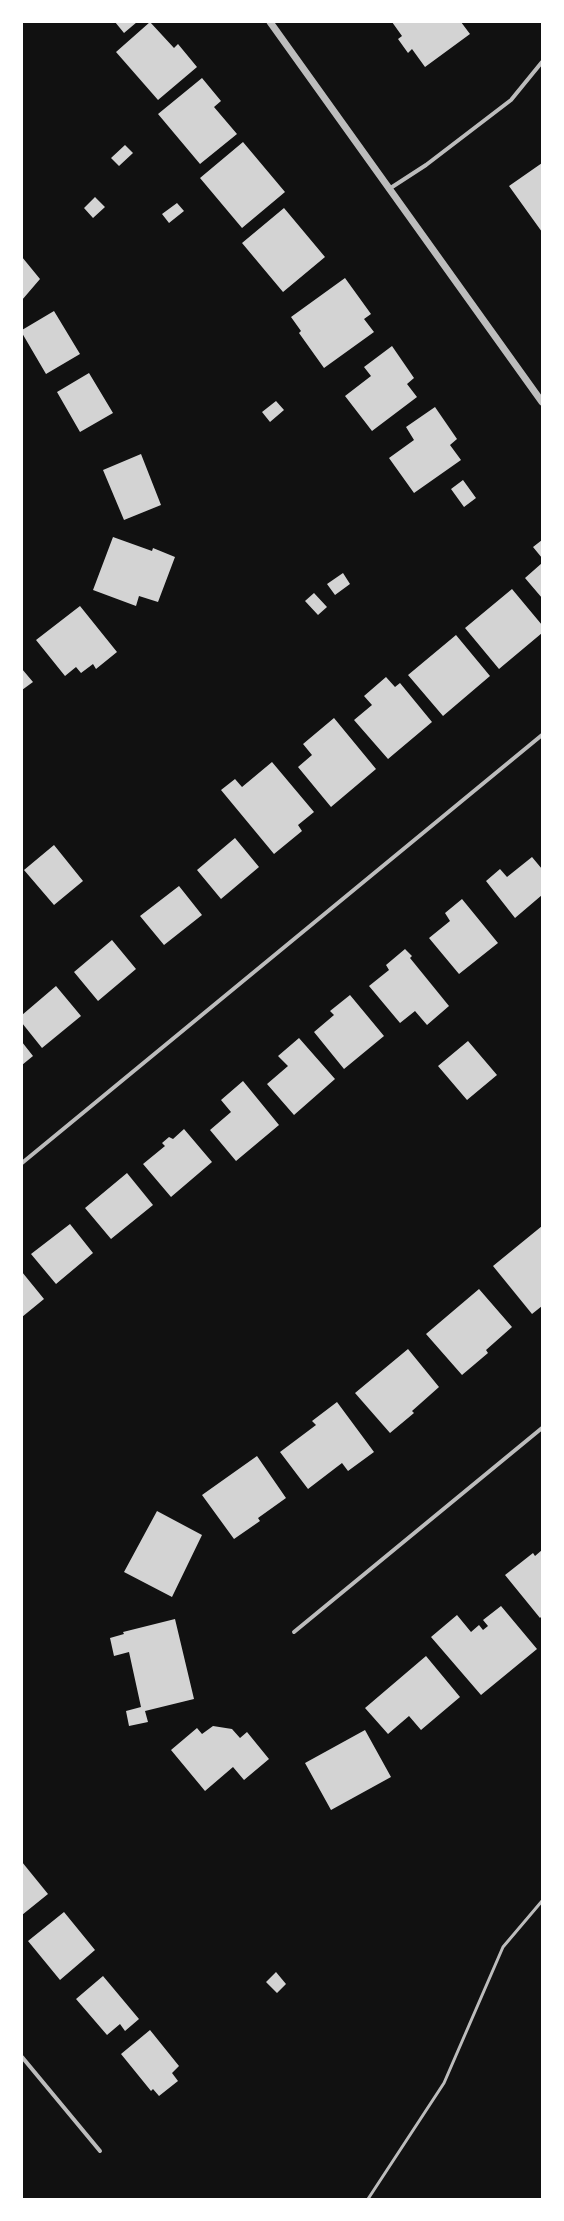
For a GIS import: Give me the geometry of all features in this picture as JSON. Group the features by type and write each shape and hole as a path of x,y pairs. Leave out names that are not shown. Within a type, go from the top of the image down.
{"street":[{"path":"270,22 542,402"},
{"path":"389,189 426,165 511,100 542,62"},
{"path":"22,1164 542,735"},
{"path":"294,1632 542,1428"},
{"path":"22,2057 100,2151"}],"lane":[{"path":"368,2199 444,2083 503,1947 542,1901"}],"building":[{"path":"115,22 137,22 124,33"},
{"path":"150,22 174,48 178,44 197,67 158,100 116,52"},
{"path":"392,22 461,22 470,34 425,67 412,49 408,53 398,39 402,36"},
{"path":"202,78 221,101 214,107 237,134 200,164 158,114"},
{"path":"243,142 285,192 242,228 200,178"},
{"path":"125,145 133,153 119,166 111,158"},
{"path":"542,163 542,232 509,186"},
{"path":"95,197 105,207 93,218 84,208"},
{"path":"177,203 184,211 169,223 162,214"},
{"path":"284,208 325,257 283,292 242,243"},
{"path":"22,257 40,279 22,300"},
{"path":"345,278 371,314 364,319 374,332 324,368 299,333 301,331 291,317"},
{"path":"54,311 80,354 46,374 22,333 22,330"},
{"path":"392,346 414,378 407,384 417,397 372,431 345,396 371,376 364,367"},
{"path":"89,373 113,413 80,432 57,392"},
{"path":"276,401 284,410 270,422 262,412"},
{"path":"435,407 457,439 450,445 461,460 414,493 389,458 414,440 406,427"},
{"path":"141,454 161,505 124,520 103,470"},
{"path":"463,480 476,498 464,507 451,489"},
{"path":"113,537 152,551 153,548 175,557 158,602 139,596 136,606 93,590"},
{"path":"542,540 542,558 533,547"},
{"path":"542,563 542,598 525,578"},
{"path":"343,573 350,584 335,595 327,584"},
{"path":"512,589 542,625 542,633 499,669 465,628"},
{"path":"314,593 327,607 318,615 305,601"},
{"path":"80,606 117,652 96,669 93,664 81,673 76,667 65,676 36,640"},
{"path":"456,635 490,676 443,716 408,675"},
{"path":"22,669 33,682 22,690"},
{"path":"386,677 395,687 400,683 432,722 388,759 354,720 372,705 364,696"},
{"path":"334,718 376,769 331,807 298,767 312,755 303,744"},
{"path":"272,762 314,812 298,825 302,831 274,854 221,790 235,779 242,787"},
{"path":"235,838 259,867 221,899 197,870"},
{"path":"54,845 83,881 54,905 24,870"},
{"path":"532,857 542,869 542,895 515,918 486,881 500,869 507,877"},
{"path":"179,886 202,915 164,945 140,916"},
{"path":"462,899 498,943 459,974 429,938 450,921 445,913"},
{"path":"112,940 136,969 98,1001 74,972"},
{"path":"405,949 412,956 410,958 449,1006 427,1025 415,1011 400,1023 369,986 389,970 386,965"},
{"path":"56,986 81,1016 42,1048 22,1023 22,1015"},
{"path":"350,995 384,1036 344,1069 314,1032 334,1015 330,1011"},
{"path":"299,1038 335,1079 294,1115 267,1084 288,1066 278,1056"},
{"path":"468,1041 497,1075 467,1100 438,1066"},
{"path":"22,1042 33,1056 22,1065"},
{"path":"243,1081 279,1125 236,1161 210,1130 231,1112 221,1100"},
{"path":"184,1129 212,1162 171,1197 143,1164 165,1146 162,1143 169,1137 173,1139"},
{"path":"127,1173 153,1205 111,1239 85,1208"},
{"path":"70,1224 93,1253 56,1284 31,1254"},
{"path":"542,1226 542,1306 532,1314 493,1266"},
{"path":"22,1272 44,1299 22,1317"},
{"path":"479,1289 512,1327 486,1350 488,1353 462,1375 426,1334"},
{"path":"408,1349 439,1387 412,1411 414,1413 390,1433 355,1393"},
{"path":"337,1402 374,1452 348,1471 342,1463 308,1489 280,1452 316,1425 312,1421"},
{"path":"257,1456 286,1498 258,1518 260,1521 234,1539 202,1495"},
{"path":"157,1511 202,1535 172,1597 124,1572"},
{"path":"542,1550 542,1616 540,1618 505,1575 533,1553 535,1556"},
{"path":"501,1606 537,1649 481,1695 431,1637 457,1615 471,1632 479,1625 483,1630 488,1626 483,1620"},
{"path":"175,1619 194,1699 145,1711 148,1722 129,1726 126,1711 141,1707 129,1652 114,1656 110,1638 124,1634 123,1632"},
{"path":"426,1656 460,1697 421,1730 409,1716 388,1734 365,1708"},
{"path":"213,1726 232,1729 240,1738 247,1732 269,1759 244,1780 233,1767 205,1791 171,1750 197,1728 202,1734"},
{"path":"365,1730 391,1777 331,1810 305,1763"},
{"path":"22,1862 48,1894 22,1915"},
{"path":"64,1912 95,1950 60,1980 28,1941"},
{"path":"276,1972 286,1984 277,1993 266,1982"},
{"path":"103,1976 139,2019 125,2031 120,2024 107,2035 76,1999"},
{"path":"150,2030 179,2066 172,2073 178,2081 159,2096 153,2089 151,2091 121,2054"}]}
